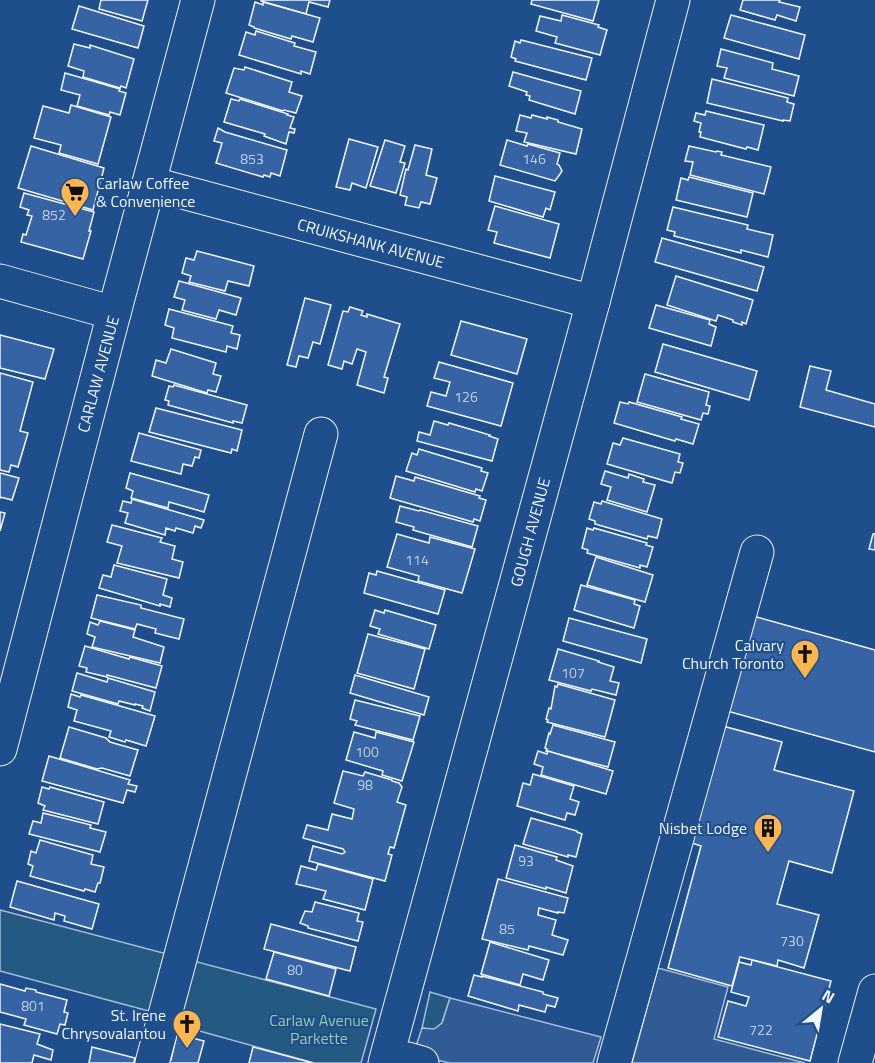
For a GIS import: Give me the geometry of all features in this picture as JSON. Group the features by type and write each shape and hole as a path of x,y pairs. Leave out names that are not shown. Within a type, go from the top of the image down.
{"street":[{"name":"CARLAW AVENUE","path":"0,749 198,0"},
{"name":"GOUGH AVENUE","path":"386,1062 673,0"},
{"name":"CRUIKSHANK AVENUE","path":"149,183 593,302"},
{"path":"0,281 114,313"},
{"path":"152,1063 321,434"},
{"path":"614,1063 757,552"},
{"path":"855,1063 875,991"},
{"path":"386,1062 408,1059 422,1063"}],"green space":[{"name":"Carlaw Avenue Parkette","path":"0,910 376,1009 361,1063 314,1063 171,1023 156,1013 0,971"},
{"path":"430,992 450,998 442,1023 434,1030 422,1028"}],"shaded area":[{"path":"658,968 728,987 714,1039 805,1063 632,1063"},
{"path":"450,998 601,1037 593,1063 450,1063 413,1055 422,1028 434,1029 442,1023"}],"building":[{"path":"101,0 148,0 142,21 99,9"},
{"path":"261,0 330,0 328,7 309,2 306,14"},
{"path":"532,0 599,0 593,21 531,4"},
{"path":"743,0 780,0 779,2 800,7 796,21 777,15 775,20 740,10"},
{"path":"255,2 263,5 263,2 320,18 313,42 292,36 291,39 249,25"},
{"path":"79,6 144,26 138,48 72,29"},
{"path":"562,15 599,25 598,27 607,30 600,55 555,43 557,37 536,31 540,16 561,21"},
{"path":"731,15 805,35 799,59 724,38"},
{"path":"256,31 316,52 310,74 301,71 301,74 239,55 246,32 255,35"},
{"path":"521,40 592,58 586,80 515,61 516,59 511,57 515,41 520,43"},
{"path":"74,44 90,48 90,45 134,59 126,88 83,77 84,71 68,66"},
{"path":"721,49 773,63 772,69 799,76 794,96 724,78 727,68 717,66"},
{"path":"245,67 292,82 289,92 302,96 296,113 226,93 234,68 244,70"},
{"path":"513,72 581,91 575,114 529,100 530,96 526,95 527,92 509,86"},
{"path":"65,73 120,89 119,91 126,93 120,115 110,112 109,115 77,106 80,95 61,90"},
{"path":"712,79 788,98 787,102 794,104 790,121 707,103"},
{"path":"231,99 239,101 240,99 294,117 290,128 295,129 294,133 289,132 286,144 264,136 265,134 224,122"},
{"path":"71,105 111,117 98,164 59,153 61,145 34,138 43,106 69,113"},
{"path":"706,111 764,125 758,150 700,137 701,123 694,121 696,113 705,115"},
{"path":"520,115 531,118 532,115 547,119 547,117 582,129 576,154 524,142 527,133 516,131"},
{"path":"218,128 287,150 280,176 271,173 270,177 264,175 263,177 216,163 222,143 214,141"},
{"path":"349,139 378,147 366,188 352,183 350,190 336,187"},
{"path":"385,140 405,146 400,162 405,163 396,193 370,186"},
{"path":"507,140 560,153 557,164 562,171 555,181 500,165"},
{"path":"415,145 432,149 426,175 437,178 430,204 421,202 419,208 405,205 407,197 400,195"},
{"path":"31,146 104,168 93,210 18,188"},
{"path":"689,146 722,152 721,155 771,167 764,194 690,175 693,162 685,161"},
{"path":"495,176 555,192 550,210 546,208 543,217 489,201"},
{"path":"689,177 753,193 747,217 676,200 681,178 688,180"},
{"path":"24,193 94,212 83,259 21,242 23,234 26,235 32,216 27,215 29,210 20,207"},
{"path":"495,206 559,224 550,258 494,243 497,232 488,230"},
{"path":"673,207 748,225 747,229 773,235 768,257 741,250 741,253 674,236 675,232 667,230"},
{"path":"662,238 764,267 757,291 655,262"},
{"path":"197,251 254,266 249,286 228,281 225,291 189,282 191,276 182,273 186,258 194,260"},
{"path":"676,276 753,300 746,324 742,322 742,325 718,315 716,321 667,305"},
{"path":"179,281 241,298 236,315 219,310 216,319 182,310 185,300 174,297"},
{"path":"305,298 331,305 320,344 313,342 308,358 299,356 296,367 287,365"},
{"path":"656,305 710,320 709,324 716,327 711,346 649,328"},
{"path":"350,307 363,311 361,315 367,317 367,314 400,324 384,377 388,378 384,393 357,385 366,352 357,349 352,364 344,361 342,369 328,365 343,311 348,312"},
{"path":"169,309 233,326 231,333 240,335 237,349 227,346 226,352 172,338 174,328 165,325"},
{"path":"461,321 527,339 517,374 451,355"},
{"path":"0,335 54,349 45,379 0,368"},
{"path":"663,344 757,371 749,400 655,372"},
{"path":"171,349 216,363 213,374 221,376 216,392 208,390 207,393 152,376 156,360 166,363"},
{"path":"439,362 513,383 501,426 427,406 431,392 446,396 450,382 434,378"},
{"path":"810,366 831,371 826,390 875,404 875,427 800,407"},
{"path":"0,373 33,382 20,431 28,433 18,467 11,465 9,472 0,470"},
{"path":"645,374 709,392 706,405 710,406 708,414 703,413 701,420 637,402"},
{"path":"174,385 247,405 242,423 233,421 233,423 168,405 169,401 165,400 169,386"},
{"path":"620,402 628,404 629,402 699,424 693,444 614,423"},
{"path":"156,408 242,430 237,451 232,449 231,453 149,432"},
{"path":"434,421 448,425 449,423 498,439 492,461 417,441 419,432 430,435"},
{"path":"139,433 201,450 199,458 195,457 192,466 183,464 181,474 131,461"},
{"path":"623,438 680,454 678,462 683,463 680,473 675,472 672,483 607,464 613,443 620,445"},
{"path":"419,449 482,468 481,471 488,473 482,491 476,489 475,492 406,471 412,453 417,455"},
{"path":"605,471 628,478 629,474 644,479 643,482 655,485 647,512 607,500 611,487 601,484"},
{"path":"0,473 19,478 12,500 0,497"},
{"path":"130,473 209,495 204,512 169,502 168,508 131,498 133,491 126,488"},
{"path":"396,476 414,481 415,477 480,496 479,498 486,500 480,521 474,519 473,522 390,498"},
{"path":"132,499 204,520 201,528 195,526 193,533 176,528 175,531 166,528 165,535 125,523 128,513 120,511 123,501 131,503"},
{"path":"602,501 662,519 657,538 648,536 647,539 595,524 595,521 589,519 594,502 601,504"},
{"path":"400,506 478,526 472,547 413,530 414,527 396,522"},
{"path":"0,512 5,513 0,531"},
{"path":"112,525 162,538 160,542 175,546 172,559 183,562 179,578 117,563 122,546 107,542"},
{"path":"587,528 647,543 646,545 653,547 647,567 640,565 640,568 587,553 588,550 582,548"},
{"path":"397,534 429,543 430,537 475,549 462,593 418,581 419,576 387,567"},
{"path":"873,534 875,534 875,550 869,549"},
{"path":"596,557 653,575 645,602 587,585"},
{"path":"114,565 167,579 163,595 172,598 170,607 99,588 103,575 111,577"},
{"path":"377,571 445,590 438,614 364,593 369,573 376,575"},
{"path":"581,585 635,600 634,604 640,606 634,628 574,610"},
{"path":"97,595 141,605 141,608 184,619 179,639 155,633 156,629 137,624 135,629 91,618"},
{"path":"375,610 384,613 385,610 436,625 429,649 378,634 380,629 370,626"},
{"name":"Calvary Church Toronto","path":"753,616 875,650 875,752 727,711"},
{"path":"569,618 647,639 641,663 563,641"},
{"path":"100,621 135,630 133,637 164,647 160,663 92,647 95,637 87,634 90,622 98,625"},
{"path":"368,634 425,649 414,689 357,673"},
{"path":"85,646 162,666 156,688 86,672 87,668 79,666"},
{"path":"558,649 614,667 610,681 619,683 616,695 549,680"},
{"path":"77,673 107,682 108,678 155,692 150,711 142,708 143,706 119,701 118,704 72,691"},
{"path":"355,675 429,697 424,715 350,693"},
{"path":"558,684 615,700 605,737 547,722 555,686 557,687"},
{"path":"71,694 155,716 146,746 109,737 111,731 74,721 77,710 68,707"},
{"path":"355,700 420,716 413,740 355,725 357,721 350,719"},
{"path":"553,725 615,742 608,767 546,751"},
{"name":"Nisbet Lodge","path":"719,725 782,742 774,770 854,791 832,873 789,861 777,904 819,915 804,968 778,960 777,966 740,957 732,986 668,968 701,846 689,842"},
{"path":"69,727 138,750 130,776 60,758"},
{"path":"354,732 375,738 376,732 414,742 402,781 382,775 383,771 346,760"},
{"path":"538,751 547,754 548,751 613,771 606,794 541,775 543,767 534,764"},
{"path":"49,756 130,780 128,784 137,786 135,792 127,790 123,803 42,781"},
{"path":"343,771 363,776 365,772 392,780 402,787 397,802 406,805 394,848 390,847 388,854 392,855 385,881 309,861 313,846 342,854 345,852 343,849 303,838 307,825 328,830 332,814 352,819 354,809 334,803"},
{"path":"533,774 574,786 570,799 579,802 575,815 567,813 565,820 517,806 523,783 530,785"},
{"path":"42,787 49,789 50,787 104,802 98,824 43,810 45,806 38,803"},
{"path":"43,813 91,825 90,828 106,832 100,852 29,834 33,821 41,823"},
{"path":"531,818 582,834 576,857 568,855 568,857 523,844"},
{"path":"40,840 93,855 91,864 104,867 95,892 30,876 33,866 28,864 31,851 36,853"},
{"path":"515,845 557,857 556,860 573,866 566,893 506,878"},
{"path":"318,864 373,879 365,910 323,899 326,891 296,884 301,866 316,870"},
{"path":"498,879 568,898 564,913 539,908 538,915 556,920 552,935 568,940 563,955 529,946 528,950 482,939"},
{"path":"17,881 99,904 92,929 64,921 65,916 55,913 54,920 10,907"},
{"path":"315,902 359,913 357,921 363,922 358,941 308,928 300,923 305,911 312,912"},
{"path":"271,924 356,947 350,971 264,949"},
{"path":"490,942 549,960 543,980 523,974 520,985 481,974"},
{"path":"274,952 336,969 329,996 266,979"},
{"path":"752,960 831,981 810,1061 718,1037 728,1001 746,1006 749,997 731,992 739,962 751,965"},
{"path":"474,975 543,992 543,994 558,998 555,1007 547,1005 545,1012 519,1005 518,1011 468,996"},
{"path":"0,984 25,991 26,988 36,990 36,992 67,1000 64,1012 68,1013 65,1025 60,1024 57,1034 24,1025 26,1019 0,1012"},
{"path":"0,1024 40,1034 37,1044 53,1050 51,1060 34,1055 32,1063 0,1063"},
{"name":"St. Irene Chrysovalantou","path":"177,1034 204,1041 198,1063 164,1063 166,1058 171,1060"},
{"path":"92,1047 135,1058 134,1063 89,1063"},
{"path":"253,1047 313,1063 249,1063"}],"place":[{"name":"Carlaw Coffee & Convenience","path":"75,218"},
{"name":"Calvary Church Toronto","path":"805,680"},
{"name":"Nisbet Lodge","path":"768,854"},
{"name":"St. Irene Chrysovalantou","path":"187,1050"}]}
